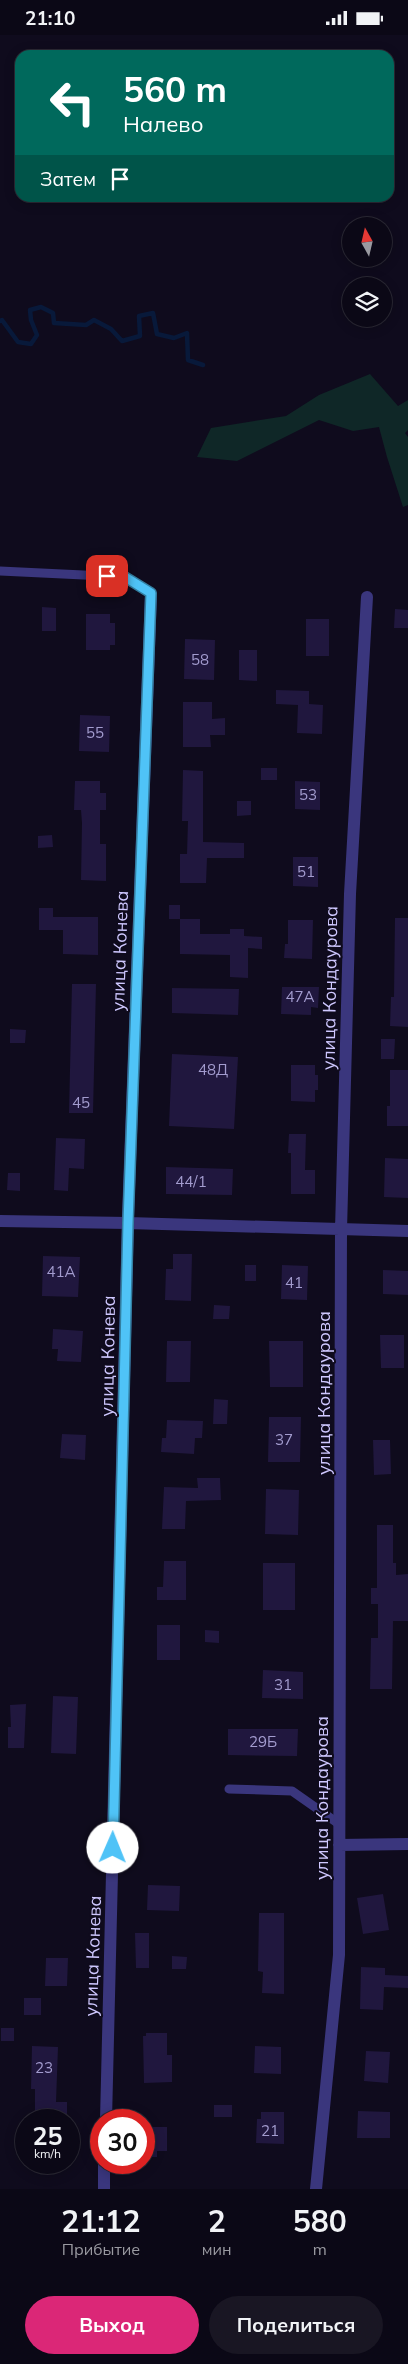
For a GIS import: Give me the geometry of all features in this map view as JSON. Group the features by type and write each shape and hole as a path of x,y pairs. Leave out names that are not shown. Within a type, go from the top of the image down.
{"street":[{"name":"улица Конева","path":"106,2109 128,1223 151,593"},
{"name":"улица Кондаурова","path":"316,2189 339,1955 341,1229 350,894 367,597"},
{"path":"0,1221 408,1231"},
{"path":"339,1845 408,1844"},
{"path":"104,2174 104,2189"}],"lane":[{"path":"0,571 125,577 151,593"},
{"path":"229,1789 292,1791 339,1824"}],"green space":[{"path":"370,374 398,406 408,400 408,430 405,433 408,437 408,505 403,507 379,427 353,431 319,420 237,461 197,457 211,428 286,416 319,395"}],"building":[{"path":"42,607 56,608 56,631 42,631"},
{"path":"395,609 408,610 408,628 394,628"},
{"path":"86,614 110,614 110,623 115,623 115,645 110,645 110,650 86,650"},
{"path":"306,619 329,619 329,656 306,656"},
{"path":"185,639 215,640 214,680 184,679"},
{"path":"239,650 257,650 257,681 239,680"},
{"path":"276,690 309,691 309,704 323,705 322,734 297,733 298,705 276,704"},
{"path":"183,702 212,702 212,719 225,718 225,735 210,735 211,747 183,747"},
{"path":"80,715 110,716 109,752 79,751"},
{"path":"261,768 277,768 277,780 261,780"},
{"path":"183,770 203,771 203,842 244,843 244,858 207,858 206,883 180,883 180,854 187,854 188,821 182,821"},
{"path":"75,781 100,781 100,793 106,793 106,810 100,810 100,844 106,844 106,881 81,880 82,823 81,810 74,810"},
{"path":"295,781 320,782 320,810 295,809"},
{"path":"237,801 251,801 251,815 237,816"},
{"path":"52,835 53,847 38,848 38,836"},
{"path":"293,857 318,857 318,887 293,886"},
{"path":"169,905 180,905 180,919 169,919"},
{"path":"39,908 53,908 53,917 98,917 98,955 63,954 63,930 39,930"},
{"path":"395,918 408,918 408,1027 390,1026 391,997 394,997"},
{"path":"180,919 200,919 200,934 230,934 230,929 244,929 244,936 262,937 262,949 248,948 248,978 230,977 230,955 180,954"},
{"path":"288,920 313,920 312,959 284,958 285,944 288,944"},
{"path":"72,984 96,984 93,1113 69,1113"},
{"path":"282,987 319,987 318,1008 311,1007 311,1015 281,1014"},
{"path":"172,988 239,989 238,1015 172,1013"},
{"path":"10,1029 26,1030 25,1043 10,1043"},
{"path":"381,1039 395,1039 394,1059 381,1059"},
{"path":"172,1054 238,1057 234,1129 169,1126"},
{"path":"291,1065 315,1065 315,1075 318,1075 318,1090 315,1090 315,1102 291,1101"},
{"path":"390,1070 408,1070 408,1126 387,1126 387,1106 390,1106"},
{"path":"289,1134 306,1134 305,1170 315,1170 315,1194 291,1194 291,1153 288,1153"},
{"path":"56,1138 85,1139 84,1169 69,1168 68,1191 54,1190"},
{"path":"385,1158 408,1159 408,1198 384,1197"},
{"path":"166,1167 233,1169 232,1195 166,1194"},
{"path":"8,1173 20,1173 20,1191 7,1190"},
{"path":"173,1254 192,1254 191,1301 165,1300 166,1269 173,1269"},
{"path":"43,1256 80,1257 78,1297 42,1296"},
{"path":"245,1265 256,1265 256,1281 245,1281"},
{"path":"282,1265 308,1266 307,1300 281,1299"},
{"path":"383,1270 408,1271 408,1295 383,1294"},
{"path":"214,1305 230,1306 229,1319 213,1319"},
{"path":"53,1329 83,1331 81,1362 57,1361 58,1349 52,1349"},
{"path":"380,1335 404,1335 404,1368 381,1368"},
{"path":"167,1341 191,1341 190,1382 166,1382"},
{"path":"269,1341 303,1341 303,1387 270,1387"},
{"path":"214,1399 228,1400 227,1424 213,1424"},
{"path":"269,1417 301,1417 300,1462 268,1462"},
{"path":"167,1420 203,1421 202,1438 195,1438 194,1454 161,1452 162,1438 166,1438"},
{"path":"62,1434 86,1435 85,1460 60,1458"},
{"path":"373,1440 390,1440 391,1474 374,1475"},
{"path":"197,1478 220,1478 221,1500 186,1501 185,1529 162,1529 164,1487 198,1488"},
{"path":"266,1489 299,1490 298,1535 265,1534"},
{"path":"377,1525 393,1525 393,1563 396,1563 396,1575 408,1574 408,1621 393,1621 392,1689 370,1689 371,1638 378,1638 378,1604 371,1604 371,1588 377,1588"},
{"path":"164,1561 186,1561 186,1600 157,1600 157,1587 163,1587"},
{"path":"263,1563 295,1563 295,1610 263,1610"},
{"path":"157,1625 180,1625 180,1660 157,1660"},
{"path":"205,1630 219,1631 219,1643 205,1642"},
{"path":"263,1670 303,1672 303,1699 262,1698"},
{"path":"53,1696 78,1697 76,1754 51,1753"},
{"path":"26,1704 24,1748 8,1748 8,1727 11,1727 10,1705"},
{"path":"228,1729 298,1729 297,1756 228,1755"},
{"path":"148,1885 180,1886 179,1911 147,1910"},
{"path":"383,1894 389,1930 363,1934 357,1898"},
{"path":"259,1913 284,1913 284,1994 262,1993 263,1972 258,1971"},
{"path":"135,1933 149,1933 149,1968 136,1968"},
{"path":"172,1956 187,1957 186,1969 172,1969"},
{"path":"46,1958 68,1958 67,1986 45,1986"},
{"path":"361,1967 385,1968 385,1975 408,1976 408,1988 384,1987 383,2010 360,2009"},
{"path":"24,1998 41,1998 41,2015 24,2015"},
{"path":"1,2028 14,2028 14,2041 1,2041"},
{"path":"146,2033 167,2033 167,2055 172,2055 172,2082 144,2083 143,2036 146,2036"},
{"path":"32,2046 58,2047 56,2102 67,2102 67,2109 35,2109 35,2089 31,2089"},
{"path":"255,2046 281,2047 281,2074 254,2073"},
{"path":"366,2051 390,2052 388,2083 364,2081"},
{"path":"214,2105 232,2105 232,2117 214,2117"},
{"path":"358,2111 390,2112 390,2138 357,2138"},
{"path":"261,2112 284,2112 284,2144 256,2143 257,2119 261,2119"},
{"path":"155,2127 167,2127 167,2151 157,2151 157,2157 155,2157"}],"waterway":[{"path":"0,321 2,320 18,342 31,344 37,335 31,320 30,310 41,307 53,313 54,323 86,325 94,320 111,329 122,341 140,336 139,316 153,313 157,334 174,338 187,333 188,360 203,365"}],"route":[{"path":"107,576 125,577 151,593 128,1223 113,1848"}]}
